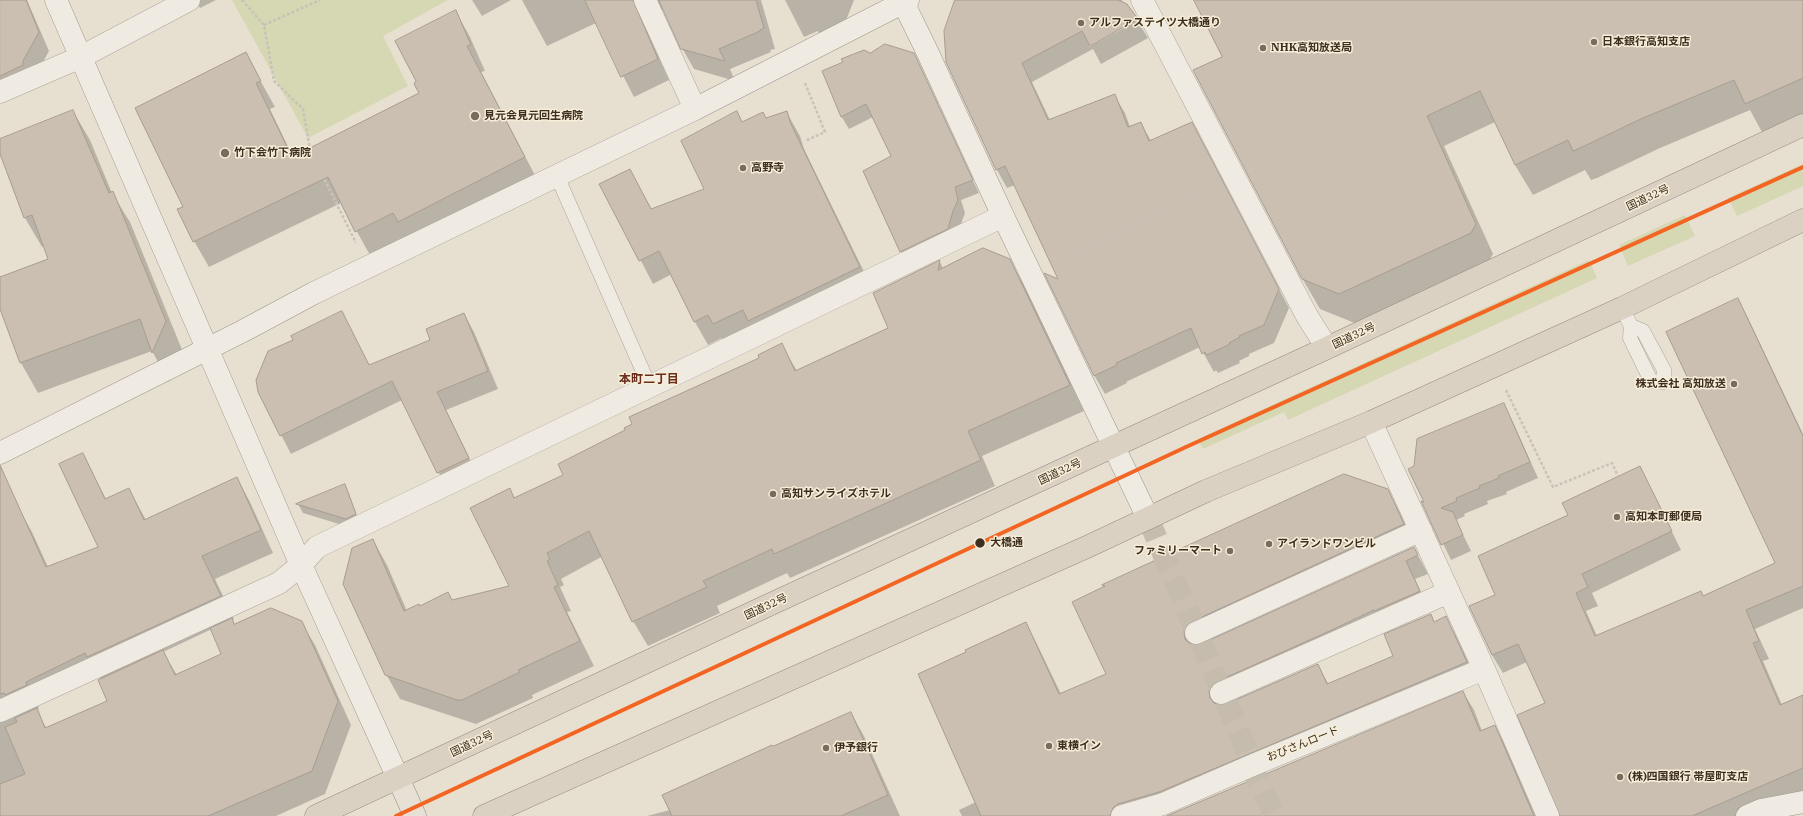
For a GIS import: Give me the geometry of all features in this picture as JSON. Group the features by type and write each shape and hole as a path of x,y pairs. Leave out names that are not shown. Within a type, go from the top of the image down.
{"highway":[{"name":"国道32号","path":"316,816 1114,447 1803,125"},
{"path":"484,816 1005,584 1206,491 1627,317 1803,220"}],"main road":[{"path":"398,778 415,816"}],"street":[{"path":"56,0 301,565 398,778"},
{"path":"0,92 81,56 189,0"},
{"path":"646,0 696,108"},
{"path":"1142,0 1307,316 1327,348"},
{"path":"0,453 207,349 314,293 696,108 904,1 1002,216 1148,518"},
{"path":"0,711 279,583 301,565 317,547 649,385 1002,216"},
{"path":"1371,422 1484,669 1548,816"},
{"path":"1196,633 1421,530"},
{"path":"1221,693 1449,592"},
{"name":"おびさんロード","path":"1122,816 1164,804 1253,765 1484,669"},
{"path":"1747,816 1761,810 1803,802"}],"lane":[{"path":"557,176 649,385"}],"path":[{"path":"242,0 264,25 274,81 303,109 310,150 356,243"},
{"path":"264,25 320,0"},
{"path":"803,78 825,132 805,141"},
{"path":"1057,261 1235,178"},
{"path":"1503,385 1553,487 1612,463 1618,476"}],"green space":[{"path":"232,0 448,0 383,36 408,86 308,138"},
{"path":"1803,164 1803,186 1737,216 1728,198"},
{"path":"1685,215 1695,236 1628,266 1619,245"},
{"path":"1589,260 1597,278 1288,420 1284,412 1203,449 1198,439"}],"building":[{"path":"0,0 26,0 39,32 23,61 23,65 0,76"},
{"path":"585,0 633,0 658,59 621,77"},
{"path":"659,0 756,0 764,28 719,49 725,61 681,49"},
{"path":"955,0 1118,0 1127,4 1138,19 1090,46 1082,31 1022,63 1048,120 1115,94 1128,127 1141,122 1149,141 1192,122 1279,289 1264,325 1239,336 1240,337 1229,343 1230,344 1207,355 1205,352 1202,354 1191,328 1116,363 1117,365 1094,376 1044,273 1058,279 1005,166 996,170 946,62 944,31"},
{"path":"1194,0 1803,0 1803,78 1745,104 1734,80 1643,118 1573,151 1568,140 1515,165 1480,91 1427,116 1476,224 1471,233 1339,294 1302,279 1193,70 1222,57"},
{"path":"456,10 471,45 467,46 525,157 398,222 393,213 355,232 328,177 193,242 177,209 183,207 135,108 246,52 261,81 256,83 292,157 419,93 414,84 416,81 395,41"},
{"path":"885,44 914,53 973,180 955,187 958,200 948,229 900,252 863,171 891,156 866,104 841,117 822,71 843,62 841,59 864,50 870,53"},
{"path":"73,110 109,193 113,191 166,321 152,353 140,319 20,363 0,309 0,277 48,259 32,215 24,218 0,154 0,139"},
{"path":"737,111 742,122 763,112 766,118 787,111 791,124 860,267 748,321 743,310 713,324 708,315 694,322 659,251 639,261 599,184 630,169 651,209 704,189 681,141"},
{"path":"983,248 1010,259 1070,385 968,431 981,460 774,554 772,549 703,581 707,587 632,622 589,531 547,553 550,559 547,561 558,585 554,587 580,641 518,670 520,672 462,700 457,700 385,675 343,584 352,548 373,539 404,611 419,604 420,606 448,592 452,600 509,586 470,508 510,488 514,498 563,475 558,464 625,430 624,428 632,424 629,417 759,358 758,355 782,343 795,371 888,328 873,293 940,260 938,270"},
{"path":"1738,298 1803,436 1803,586 1746,610 1759,641 1753,643 1780,705 1803,695 1803,768 1692,816 1560,816 1517,715 1545,703 1518,644 1492,655 1469,606 1495,595 1478,556 1568,515 1562,503 1640,466 1672,531 1582,574 1588,587 1576,593 1595,636 1701,591 1703,596 1775,563 1666,332"},
{"path":"342,311 369,365 430,340 426,329 464,313 488,371 437,392 469,458 437,473 392,381 280,436 258,392 256,380 268,351 293,340 291,336"},
{"path":"1504,403 1530,462 1498,476 1499,478 1479,486 1480,488 1456,498 1457,501 1441,508 1453,512 1463,535 1441,545 1421,501 1424,502 1408,469 1414,466 1417,439"},
{"path":"83,453 105,499 129,488 144,520 237,477 261,530 202,556 221,596 87,657 85,653 26,682 27,685 5,695 4,693 0,694 0,465 46,567 98,547 59,464"},
{"path":"1344,474 1388,489 1404,524 1191,622 1186,625 1184,631 1185,639 1194,645 1201,644 1414,547 1418,555 1406,561 1420,591 1374,610 1216,682 1211,685 1209,691 1210,698 1214,703 1219,705 1226,704 1318,664 1327,684 1393,656 1384,634 1431,614 1434,622 1446,616 1467,662 1159,792 1118,804 1113,808 1110,816 981,816 918,674 966,652 965,650 1026,622 1059,694 1106,674 1072,602 1105,586 1102,585"},
{"path":"345,484 356,514 346,519 296,504"},
{"path":"271,608 302,621 338,701 312,771 208,816 0,816 0,784 25,774 5,727 17,722 15,718 37,708 45,728 107,701 98,680 163,650 175,675 221,654 210,628 232,618 234,624"},
{"path":"1463,691 1480,731 1495,725 1534,816 1167,816"},
{"path":"851,712 888,795 841,816 672,816 662,795 772,745 773,746"}],"tunnel":[{"path":"1148,518 1253,765 1255,774 1275,816"}],"transit line":[{"path":"396,816 1186,447 1803,167"}],"place":[{"name":"アルファステイツ大橋通り","path":"1081,23"},
{"name":"日本銀行高知支店","path":"1594,42"},
{"name":"NHK高知放送局","path":"1263,48"},
{"name":"見元会見元回生病院","path":"475,116"},
{"name":"竹下会竹下病院","path":"225,153"},
{"name":"高野寺","path":"743,168"},
{"name":"株式会社 高知放送","path":"1734,384"},
{"name":"高知サンライズホテル","path":"773,494"},
{"name":"高知本町郵便局","path":"1617,517"},
{"name":"大橋通","path":"980,543"},
{"name":"アイランドワンビル","path":"1269,544"},
{"name":"ファミリーマート","path":"1230,551"},
{"name":"東横イン","path":"1049,746"},
{"name":"伊予銀行","path":"826,748"},
{"name":"(株)四国銀行 帯屋町支店","path":"1620,777"}],"district":[{"name":"本町二丁目","path":"649,380"}]}
